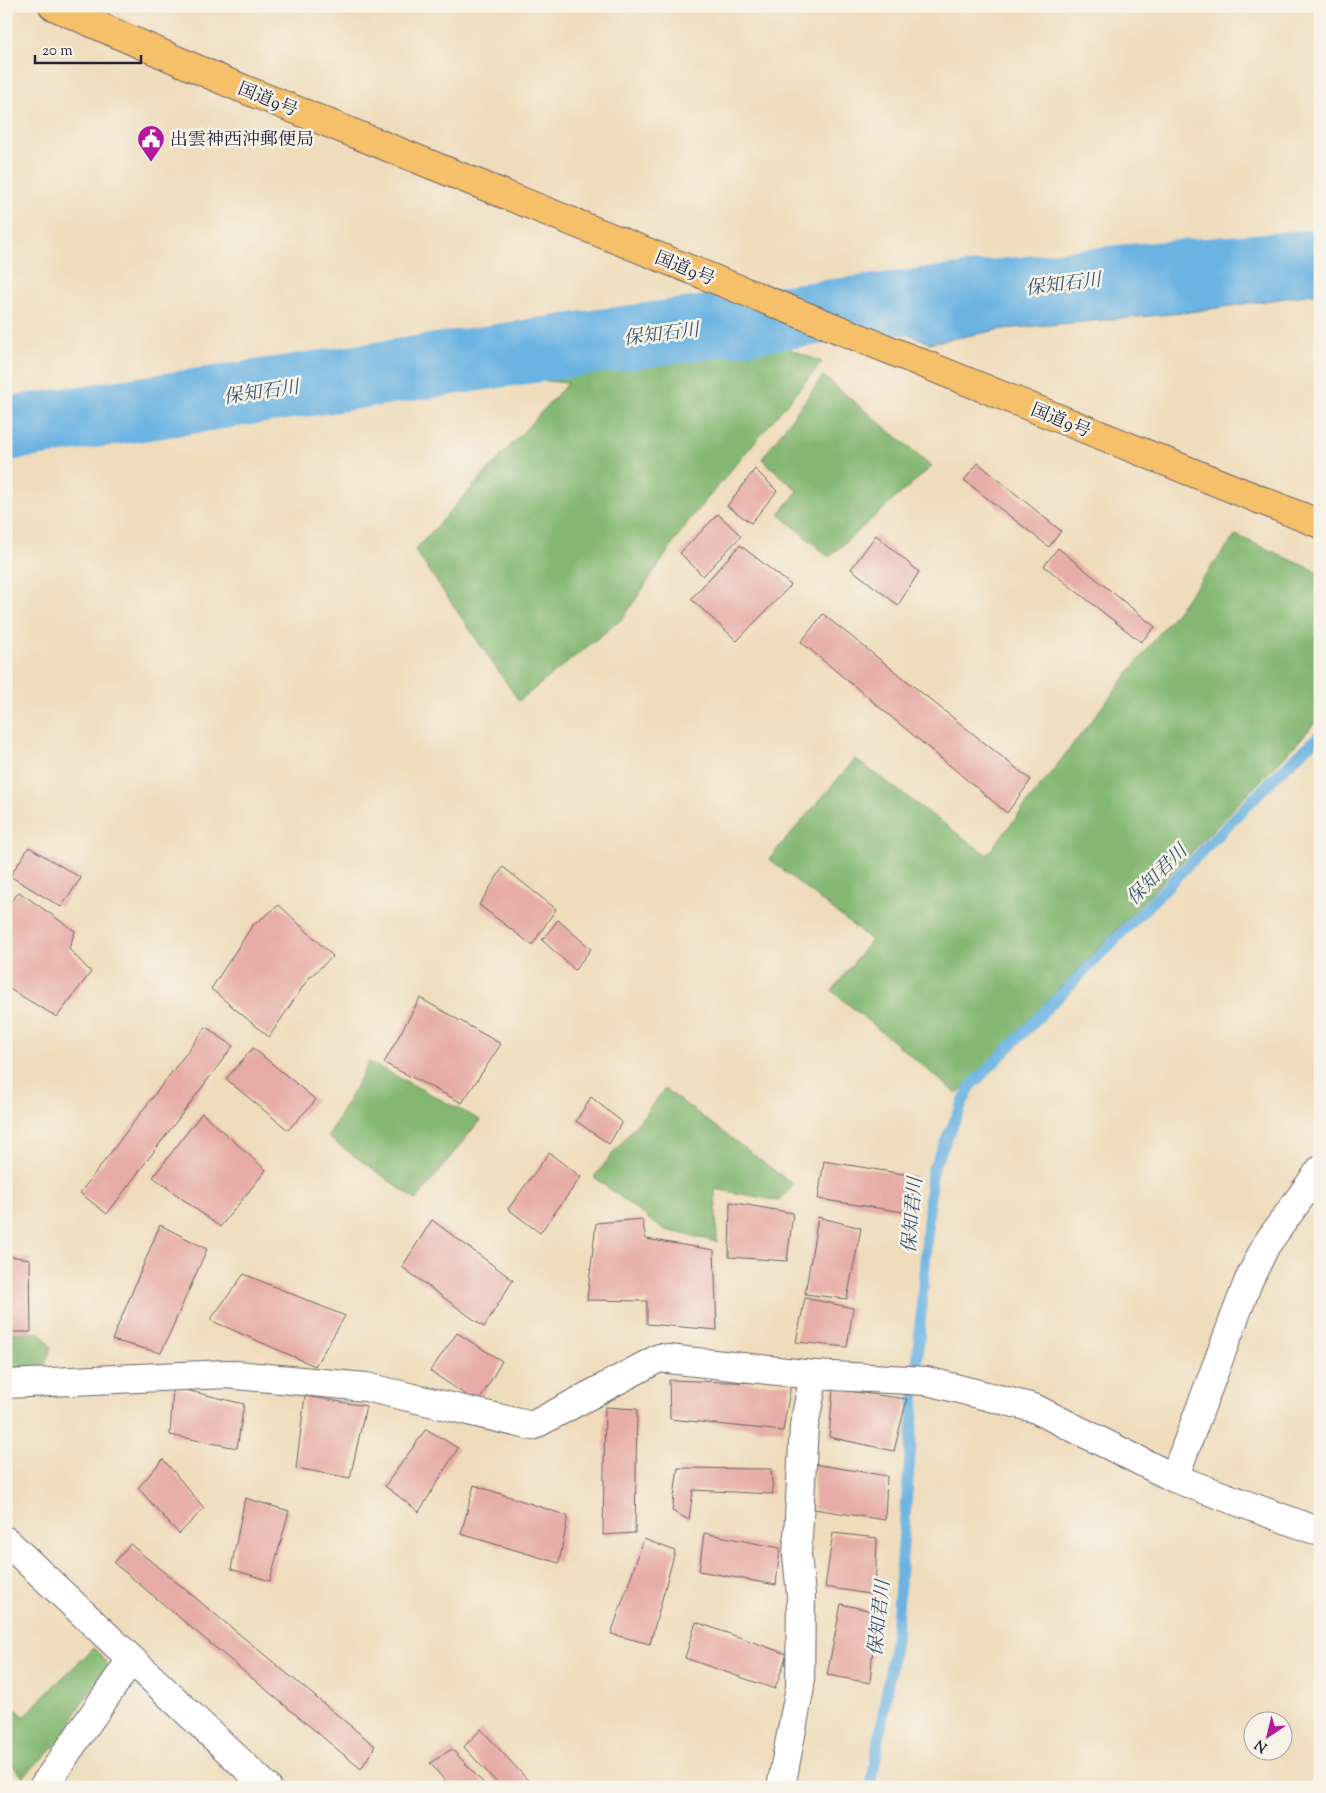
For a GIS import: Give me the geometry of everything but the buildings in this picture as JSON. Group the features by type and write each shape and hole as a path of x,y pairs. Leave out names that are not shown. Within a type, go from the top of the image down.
{"highway":[{"name":"国道9号","path":"53,6 238,87 1320,524"}],"street":[{"path":"1174,1478 1248,1282 1266,1245 1320,1170"},
{"path":"6,1384 226,1374 366,1387 532,1426 659,1358 814,1375 927,1381 1034,1408 1174,1478 1320,1532"},
{"path":"781,1787 800,1687 801,1595 797,1555 804,1426 814,1375"},
{"path":"6,1541 267,1787"},
{"path":"43,1787 132,1660"}],"green space":[{"path":"741,330 822,362 689,520 623,618 519,701 415,550 568,383 526,379 546,361"},
{"path":"823,376 932,466 829,557 779,514 798,491 762,459"},
{"path":"1236,535 1320,573 1320,717 1300,740 957,1094 832,991 871,940 769,859 855,759 987,855"},
{"path":"369,1062 480,1120 416,1200 328,1137"},
{"path":"665,1089 794,1185 779,1201 715,1189 717,1242 662,1229 594,1177"},
{"path":"6,1333 41,1333 51,1348 41,1374 6,1376"},
{"path":"94,1648 108,1665 78,1709 64,1737 23,1777 6,1759 6,1701 25,1717 41,1698"}],"water":[{"path":"1320,264 1320,293 1182,313 1003,329 930,343 874,319"}],"waterway":[{"name":"保知石川","path":"6,429 586,343 777,318 1118,277 1320,261"},
{"name":"保知君川","path":"871,1787 896,1635 932,1171 970,1087 1275,777 1320,735"}],"place":[{"name":"出雲神西沖郵便局","path":"151,163"}]}
